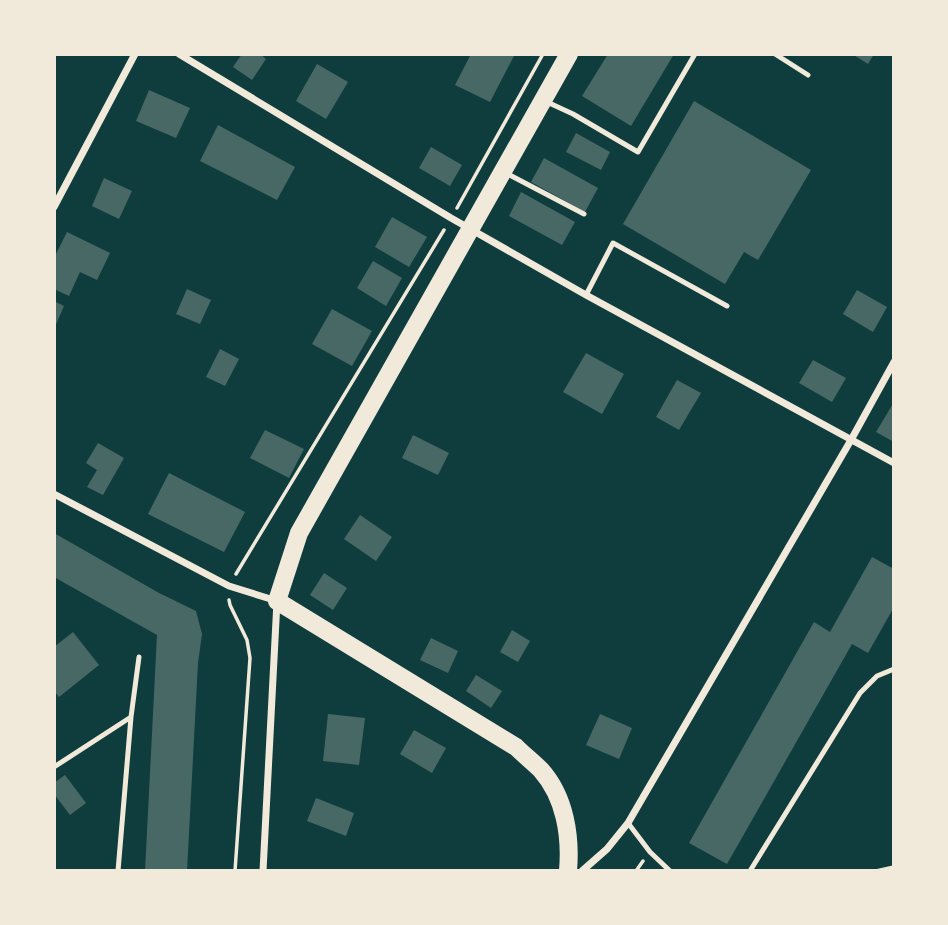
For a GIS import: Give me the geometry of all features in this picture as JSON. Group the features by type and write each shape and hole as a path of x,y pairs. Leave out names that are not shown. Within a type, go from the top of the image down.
{"main road":[{"path":"568,871 570,847 564,814 542,771 516,747 277,601 299,533 569,54"}],"street":[{"path":"54,207 135,54"},
{"path":"179,54 451,218 894,463"},
{"path":"582,871 607,849 628,823 894,362"},
{"path":"54,494 229,586 277,601 263,871"}],"lane":[{"path":"544,100 638,152 695,54"},
{"path":"775,54 808,75"},
{"path":"504,171 584,214"},
{"path":"586,295 613,243 727,306"},
{"path":"118,871 131,717 139,657"},
{"path":"750,871 860,693 877,676 894,669"},
{"path":"54,767 131,717"},
{"path":"628,823 650,852 670,871"}],"path":[{"path":"235,871 250,658 247,640 230,605 229,586 451,218 543,54"},
{"path":"876,871 894,867"}],"building":[{"path":"242,54 260,54 266,59 252,80 233,67"},
{"path":"471,54 515,54 490,102 455,85"},
{"path":"608,54 674,54 631,126 582,96"},
{"path":"852,54 874,54 868,64"},
{"path":"317,64 348,82 326,119 296,101"},
{"path":"149,90 190,108 176,138 136,121"},
{"path":"694,101 811,170 758,260 744,252 725,284 623,224"},
{"path":"218,125 295,167 277,200 200,161"},
{"path":"576,133 610,152 601,170 566,152"},
{"path":"431,147 462,165 450,186 419,168"},
{"path":"544,158 598,188 585,212 531,182"},
{"path":"104,178 132,191 119,219 92,206"},
{"path":"521,192 575,222 562,245 509,216"},
{"path":"392,217 427,237 409,267 375,247"},
{"path":"67,232 110,253 97,280 80,272 69,296 54,289 54,258"},
{"path":"373,261 402,278 386,306 357,288"},
{"path":"187,289 211,300 200,324 176,314"},
{"path":"857,290 887,307 873,332 843,314"},
{"path":"54,301 64,306 54,329"},
{"path":"332,309 372,331 352,366 312,344"},
{"path":"220,349 239,359 225,386 206,377"},
{"path":"586,353 624,374 602,414 563,392"},
{"path":"813,360 846,378 832,402 799,383"},
{"path":"677,380 701,393 679,430 656,417"},
{"path":"894,402 894,442 876,432"},
{"path":"265,430 304,449 289,478 250,458"},
{"path":"413,435 449,453 438,475 402,458"},
{"path":"98,443 124,458 103,495 87,487 97,470 86,463"},
{"path":"169,473 245,512 224,552 148,514"},
{"path":"360,515 392,537 376,561 344,539"},
{"path":"54,533 196,611 202,634 198,663 187,871 145,871 157,635 54,577"},
{"path":"872,557 894,569 894,607 868,653 852,644 727,864 689,843 814,622 830,632"},
{"path":"324,573 347,588 333,610 310,595"},
{"path":"512,630 530,641 518,662 500,652"},
{"path":"73,632 99,665 59,697 54,691 54,647"},
{"path":"431,638 458,651 448,673 420,660"},
{"path":"476,675 502,691 491,708 466,691"},
{"path":"328,714 365,718 359,765 323,761"},
{"path":"600,714 632,728 619,759 586,745"},
{"path":"414,730 446,748 432,773 400,754"},
{"path":"65,775 86,803 70,815 54,794 54,783"},
{"path":"316,798 354,813 346,836 307,821"}]}
